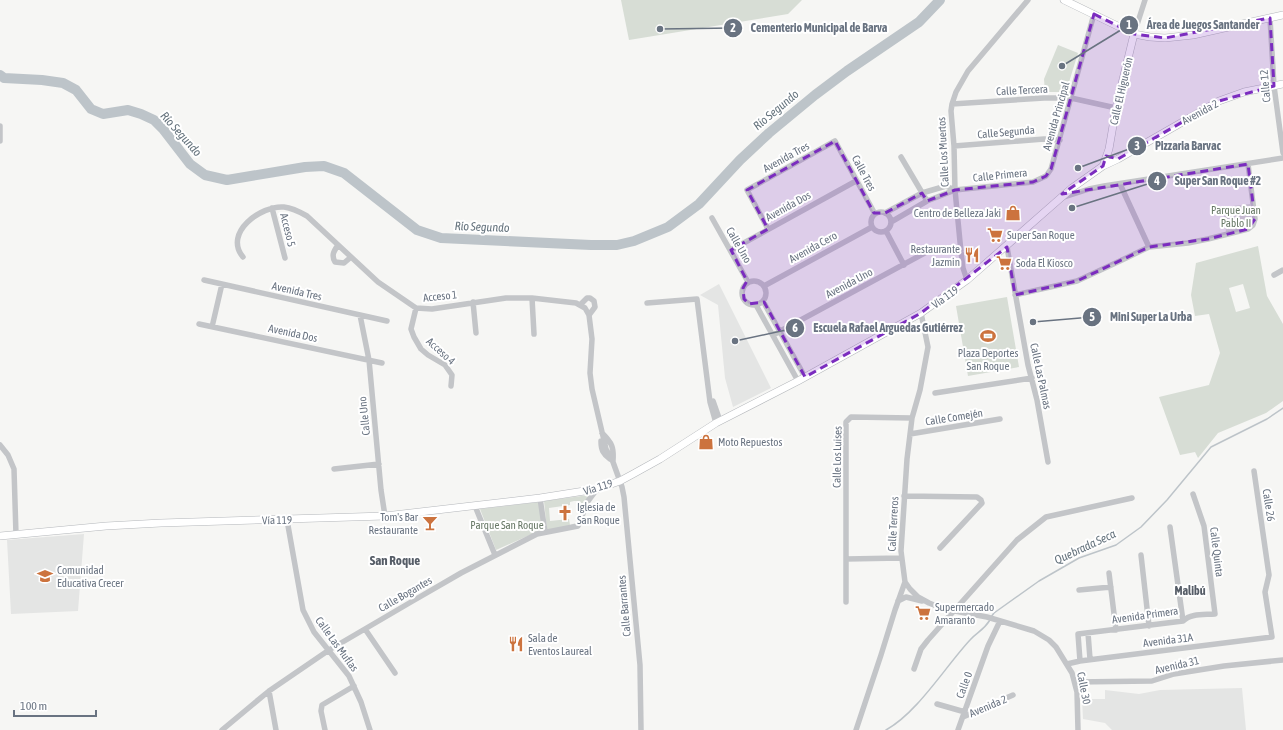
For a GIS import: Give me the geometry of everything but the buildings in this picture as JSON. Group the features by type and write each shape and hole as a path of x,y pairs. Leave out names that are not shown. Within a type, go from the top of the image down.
{"main road":[{"path":"1064,0 1134,34 1150,37 1165,38 1193,35 1283,15"},
{"name":"Calle El Higuerón","path":"1103,166 1134,34"},
{"name":"Avenida 2","path":"1103,166 1118,159 1219,101 1244,92 1283,84"},
{"path":"1108,149 1111,158 1118,159"},
{"name":"Vía 119","path":"0,536 121,525 224,520 287,520 385,516 540,498 598,489 620,481 660,459 718,422 806,377 922,313 967,280 1082,180 1103,166"}],"street":[{"name":"Calle Los Muertos","path":"967,280 963,268 955,190 954,146 951,111 952,104 956,92 968,71 1028,0"},
{"path":"1134,34 1145,0"},
{"name":"Avenida Principal","path":"1046,176 1051,169 1060,140 1094,14"},
{"name":"Calle 12","path":"1270,18 1274,86 1283,153"},
{"name":"Calle Tercera","path":"952,104 1044,98 1071,98 1116,108"},
{"path":"0,126 0,141"},
{"name":"Calle Segunda","path":"954,146 1044,139 1060,140"},
{"name":"Calle Tres","path":"835,142 875,214"},
{"name":"Avenida Tres","path":"768,229 747,190 835,142"},
{"path":"901,157 927,201"},
{"path":"1061,198 1089,189 1283,158"},
{"path":"1015,295 1077,281 1149,247 1188,243 1248,229 1253,225 1254,219 1248,164"},
{"name":"Calle Primera","path":"955,190 1033,182 1046,176"},
{"path":"1082,180 1085,187 1089,189"},
{"name":"Avenida Dos","path":"731,250 856,181"},
{"path":"1120,184 1149,247"},
{"path":"886,213 922,193 946,186 955,190"},
{"path":"891,222 927,201 955,190"},
{"name":"Acceso 1","path":"243,257 239,252 237,245 238,237 243,227 250,219 259,213 272,208 283,207 300,212 307,216 378,282 416,308 432,309 506,298 532,298 580,304 587,298 590,298 594,301 595,307 589,315"},
{"name":"Acceso 5","path":"272,208 285,258"},
{"path":"880,212 886,213 890,217 890,226 886,231 876,231 872,227 871,220 875,214 880,212"},
{"name":"Calle Uno","path":"712,218 748,282"},
{"name":"Avenida Cero","path":"764,286 872,227"},
{"path":"886,231 904,264"},
{"path":"338,245 333,253 335,262 344,263 351,257"},
{"name":"Calle Las Palmas","path":"1006,247 1048,462"},
{"name":"Avenida Uno","path":"773,335 934,248"},
{"path":"1274,275 1283,272"},
{"name":"Avenida Tres","path":"204,280 387,320"},
{"path":"755,280 759,281 764,286 767,293 763,301 756,305 749,304 744,298 742,291 748,282 755,280"},
{"path":"212,326 222,284"},
{"path":"532,298 534,334"},
{"path":"647,303 697,299 710,395 714,401 718,422"},
{"path":"763,301 806,377"},
{"path":"473,302 476,333"},
{"path":"580,304 585,308 589,315 592,338 590,373 592,389 606,449 613,462 620,481"},
{"path":"756,305 798,381"},
{"name":"Acceso 4","path":"416,308 411,329 414,337 421,349 445,365 452,375 451,386"},
{"name":"Calle Terreros","path":"905,582 901,558 904,496 910,434 912,418 920,390 928,347 922,313"},
{"name":"Calle Uno","path":"360,315 369,360 385,516"},
{"name":"Avenida Dos","path":"200,324 382,363"},
{"path":"935,393 1032,378"},
{"name":"Calle Los Luises","path":"846,602 846,422 851,417 912,418"},
{"name":"Calle Comején","path":"910,434 1000,419"},
{"path":"0,445 8,455 14,469 16,535"},
{"path":"334,469 379,464"},
{"name":"Calle 26","path":"1254,471 1269,575 1265,592 1272,637"},
{"name":"Calle Barrantes","path":"620,481 624,496 637,628 641,687 641,730"},
{"name":"Calle Bogantes","path":"222,730 269,691 329,650 411,602 536,534 578,526 588,501 598,489"},
{"name":"Calle Quinta","path":"1193,494 1204,526 1214,614"},
{"path":"904,496 977,497 982,500 982,503 940,548"},
{"path":"540,498 545,532"},
{"path":"914,669 921,649 954,610 1017,540 1046,517 1132,498"},
{"path":"475,506 495,555"},
{"name":"Calle Las Muflas","path":"287,520 303,610 314,632 343,667 354,686 370,730"},
{"path":"1170,527 1183,621"},
{"path":"1141,555 1149,626"},
{"path":"846,559 901,558"},
{"path":"1109,572 1116,630"},
{"path":"905,582 918,597 929,603 944,609 993,618 1000,621"},
{"path":"856,730 905,582"},
{"path":"1078,590 1111,587"},
{"path":"898,600 906,597 929,603"},
{"name":"Avenida Primera","path":"1080,661 1078,634 1183,621 1187,617 1214,614"},
{"name":"Calle 30","path":"1000,621 1043,635 1056,647 1072,673 1075,682 1079,709 1078,730"},
{"name":"Calle 0","path":"958,730 988,646 1000,621"},
{"path":"365,629 395,673"},
{"path":"1088,633 1090,660"},
{"name":"Avenida 31A","path":"1067,664 1080,661 1272,637"},
{"name":"Avenida 31","path":"1075,682 1152,681 1174,674 1224,666 1283,660"},
{"path":"325,730 321,711 322,705 354,686"},
{"path":"269,691 276,730"},
{"name":"Avenida 2","path":"964,714 1013,695"},
{"path":"937,704 964,714"}],"highlighted area":[{"path":"1094,14 1134,34 1165,38 1270,18 1274,86 1219,101 1118,159 1106,156 1103,166 1062,194 1248,164 1255,219 1248,229 1208,239 1149,247 1077,281 1015,295 1007,247 921,313 805,377 764,302 749,304 744,299 743,288 747,281 731,250 768,229 747,190 835,141 874,213 885,213 922,193 927,201 955,190 1033,182 1046,176 1051,169"}],"shaded area":[{"path":"719,284 771,388 733,407 725,378 718,305 700,295"},
{"name":"Comunidad Educativa Crecer","path":"84,534 78,611 11,614 7,540"},
{"path":"1242,688 1246,730 1112,730 1105,723 1083,719 1082,699 1105,699 1105,690 1139,694 1160,690"}],"green space":[{"path":"621,0 802,0 788,14 629,40"},
{"path":"1058,45 1078,53 1066,92 1045,92 1044,79"},
{"name":"Parque Juan Pablo II","path":"1250,204 1250,224 1226,232 1223,207"},
{"path":"1258,246 1267,296 1283,324 1283,401 1266,413 1218,433 1198,458 1195,452 1180,455 1159,397 1209,385 1220,353 1209,314 1195,316 1191,295 1196,263","holes":["1243,284 1250,308 1236,312 1229,288"]},
{"name":"Plaza Deportes San Roque","path":"1007,297 1019,367 968,376 956,306"},
{"path":"589,495 580,521 577,525 547,530 544,501","holes":["580,501 580,518 577,518 576,523 570,525 569,519 550,521 549,508 570,505 570,502"]},
{"name":"Parque San Roque","path":"539,502 543,529 496,550 480,509"}],"waterway":[{"name":"Río Segundo","path":"0,75 4,78 42,80 63,83 76,90 91,109 103,114 128,110 154,120 163,129 190,164 205,175 227,180 305,167 324,166 344,173 417,230 441,238 617,245 634,241 668,227 699,204 740,160 769,133 847,71 919,22 940,0"},
{"name":"Quebrada Seca","path":"991,617 994,613 1039,581 1079,558 1116,545 1141,527 1167,500 1211,447 1267,419 1283,408"},
{"name":"Quebrada Seca","path":"886,730 898,722 920,701 973,637 985,627 990,620"}],"place":[{"name":"Cementerio Municipal de Barva","path":"660,29"},
{"name":"Área de Juegos Santander","path":"1062,66"},
{"name":"Pizzaria Barvac","path":"1078,168"},
{"name":"Super San Roque #2","path":"1072,208"},
{"name":"Centro de Belleza Jaki","path":"1013,213"},
{"name":"Super San Roque","path":"995,235"},
{"name":"Restaurante Jazmin","path":"972,255"},
{"name":"Soda El Kiosco","path":"1004,263"},
{"name":"Mini Super La Urba","path":"1033,322"},
{"name":"Plaza Deportes San Roque","path":"988,336"},
{"name":"Escuela Rafael Arguedas Gutiérrez","path":"735,341"},
{"name":"Moto Repuestos","path":"706,442"},
{"name":"Iglesia de San Roque","path":"565,513"},
{"name":"Tom's Bar Restaurante","path":"430,523"},
{"name":"Comunidad Educativa Crecer","path":"45,576"},
{"name":"Supermercado Amaranto","path":"923,613"},
{"name":"Sala de Eventos Laureal","path":"516,644"}],"district":[{"name":"San Roque","path":"395,560"},
{"name":"Malibú","path":"1190,591"}]}
